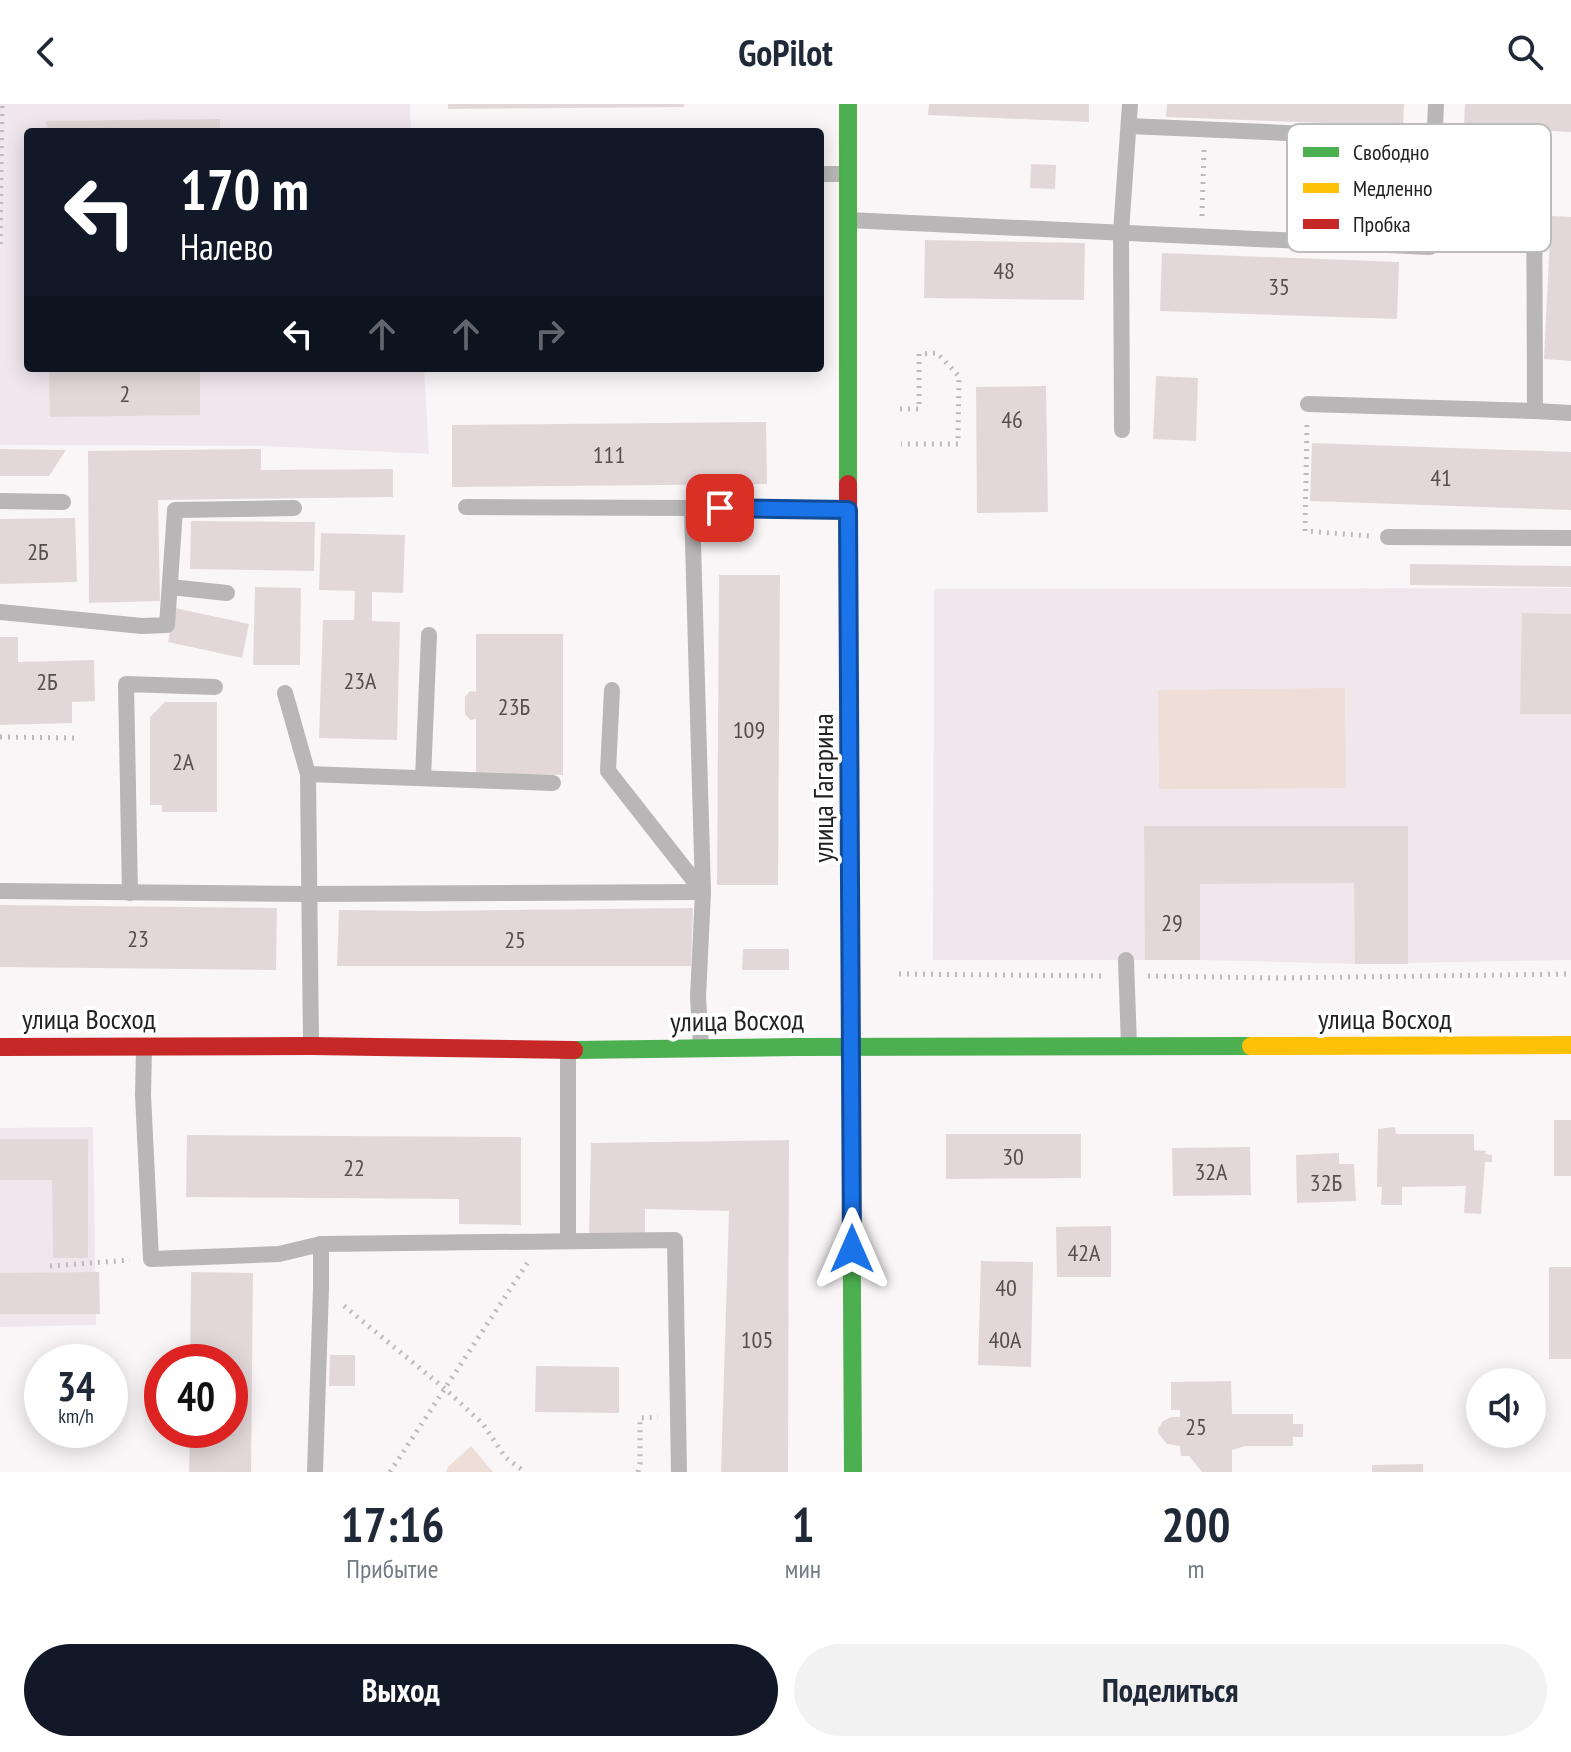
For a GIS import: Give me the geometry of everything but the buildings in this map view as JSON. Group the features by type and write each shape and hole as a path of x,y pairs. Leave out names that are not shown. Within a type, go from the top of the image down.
{"street":[{"name":"улица Гагарина","path":"848,104 853,1472"},
{"name":"улица Восход","path":"0,1047 144,1045 568,1050 1571,1045"}],"lane":[{"path":"1122,430 1121,232 1130,104"},
{"path":"1435,124 1436,104"},
{"path":"1129,126 1287,133"},
{"path":"824,174 848,174"},
{"path":"848,220 1287,240"},
{"path":"1534,252 1535,411"},
{"path":"1308,404 1571,413"},
{"path":"0,501 63,502"},
{"path":"466,507 848,510"},
{"path":"0,612 142,626 167,625 175,510 294,508"},
{"path":"692,508 703,892 698,997 702,1049"},
{"path":"1388,537 1571,538"},
{"path":"170,587 227,593"},
{"path":"423,778 429,635"},
{"path":"130,893 126,684 215,687"},
{"path":"612,690 608,771 703,892"},
{"path":"285,693 308,774 311,1046"},
{"path":"308,774 553,783"},
{"path":"0,891 308,894 703,892"},
{"path":"1127,968 1129,1046"},
{"path":"144,1045 143,1095 151,1259 279,1254 321,1244 675,1240 679,1472"},
{"path":"568,1050 568,1241"},
{"path":"315,1472 321,1244"}],"path":[{"path":"0,244 2,104"},
{"path":"1201,236 1205,129"},
{"path":"900,409 919,409 919,354 937,353 959,376 958,444 901,444"},
{"path":"1308,404 1305,531 1388,537"},
{"path":"0,737 78,738"},
{"path":"899,974 1127,968 1278,978 1571,974"},
{"path":"390,1472 542,1242"},
{"path":"50,1266 151,1259"},
{"path":"321,1288 444,1388 483,1424 505,1457 525,1472"},
{"path":"638,1472 640,1418 679,1417"}],"shaded area":[{"path":"0,104 410,104 411,128 24,128 24,372 424,372 429,454 265,446 0,445"},
{"path":"1571,588 1571,960 1355,964 1200,960 933,960 934,589"},
{"path":"1345,688 1346,788 1159,789 1158,690"},
{"path":"93,1127 96,1325 0,1327 0,1128"},
{"path":"471,1446 493,1472 446,1472 448,1467"}],"traffic: fast":[{"path":"848,104 848,484"},
{"path":"574,1050 1251,1046"},
{"path":"851,1120 853,1472"}],"traffic: slow":[{"path":"1251,1046 1571,1045"}],"traffic: jam":[{"path":"848,484 851,1120"},
{"path":"0,1047 311,1046 574,1050"}],"route":[{"path":"720,508 848,510 852,1249"}]}
